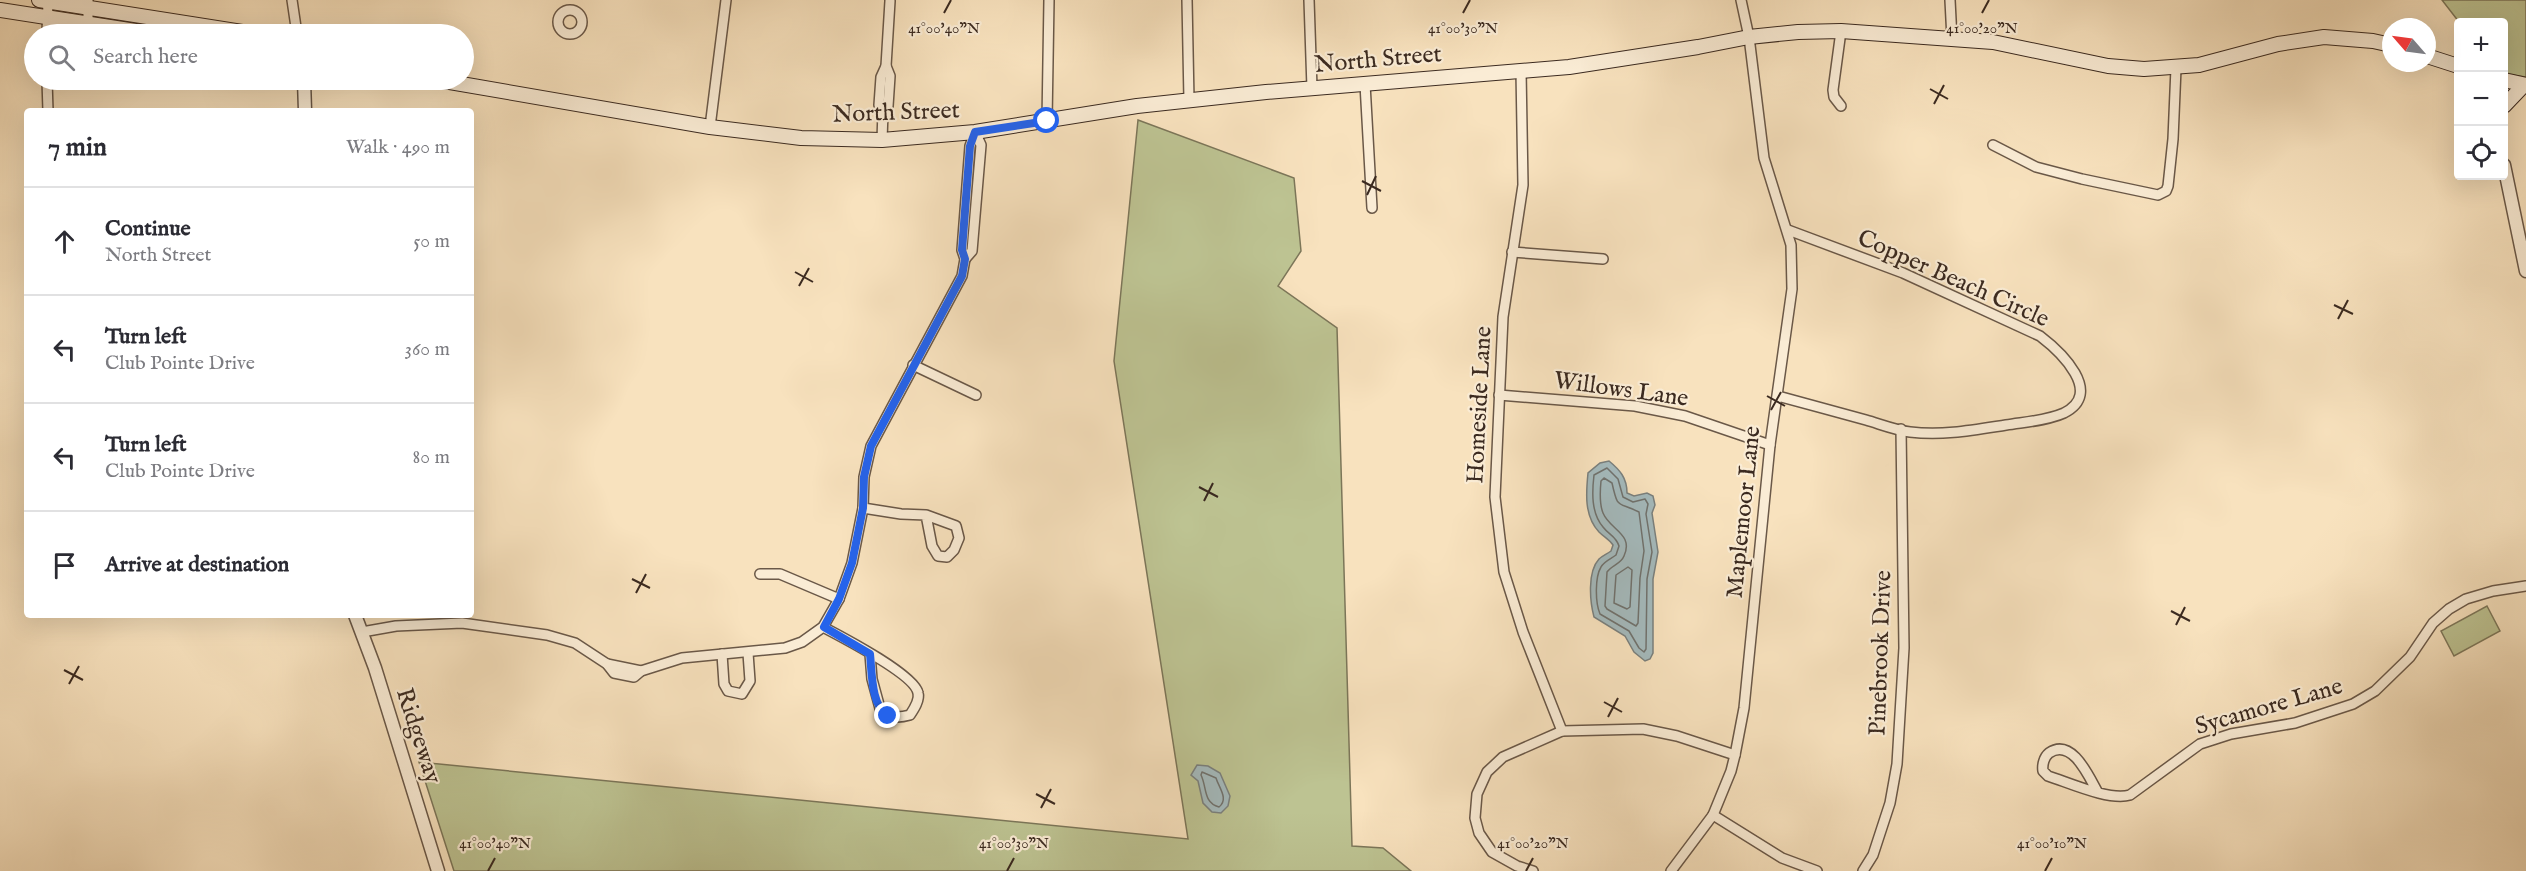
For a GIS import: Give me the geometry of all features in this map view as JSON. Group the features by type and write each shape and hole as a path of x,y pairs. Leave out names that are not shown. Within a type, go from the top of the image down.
{"main road":[{"path":"43,1 88,4 200,24"},
{"path":"0,10 88,24"},
{"name":"North Street","path":"474,86 710,127 801,138 882,140 975,132 1189,100 1569,67 1749,37 1798,32 1841,31 1993,42 2108,66 2144,69 2199,65 2277,44 2324,37 2352,38 2382,43"},
{"path":"2436,59 2454,65"},
{"path":"2508,81 2525,85"},
{"path":"2508,102 2525,85"}],"street":[{"path":"292,0 296,24"},
{"path":"710,127 726,0"},
{"path":"1047,121 1049,0"},
{"path":"1187,0 1189,100"},
{"path":"1309,0 1312,88"},
{"name":"Maplemoor Lane","path":"1671,871 1713,814 1731,771 1735,754 1744,708 1770,445 1792,289 1793,269 1788,230 1764,158 1749,37 1741,0"},
{"path":"1950,0 1952,39"},
{"path":"43,1 47,24"},
{"path":"882,140 883,111 888,106 889,96 890,76 886,66 890,1"},
{"path":"88,4 88,24"},
{"path":"1841,31 1833,90 1834,97 1841,106"},
{"path":"1993,145 2036,166 2082,179 2158,195 2166,191 2168,186 2173,140 2176,68"},
{"name":"Homeside Lane","path":"1521,71 1523,185 1503,317 1495,497 1504,572 1523,632 1562,731"},
{"path":"1365,84 1372,208"},
{"path":"47,90 48,108"},
{"path":"304,90 305,108"},
{"path":"362,632 396,626 462,623 547,635 575,643 607,664 641,670 682,658 785,648 802,642 824,627 839,599 852,563 863,508 864,477 871,446 962,276 965,259 972,250 981,145 975,132"},
{"path":"2508,180 2523,240 2526,271"},
{"name":"Copper Beach Circle","path":"1778,396 1901,429 1949,434 2045,419 2070,410 2078,401 2081,384 2076,374 2040,336 1903,273 1788,230"},
{"path":"1512,252 1603,260"},
{"path":"913,365 975,395"},
{"name":"Willows Lane","path":"1499,394 1635,406 1685,416 1770,445"},
{"name":"Pinebrook Drive","path":"1863,871 1873,855 1890,803 1897,764 1904,648 1901,429"},
{"path":"863,508 926,515 956,526 959,538 954,550 947,557 938,556 932,546 926,515"},
{"path":"760,574 780,574 839,599"},
{"name":"Sycamore Lane","path":"2097,791 2074,756 2061,750 2049,754 2042,765 2043,771 2048,776 2068,782 2097,791 2120,798 2130,795 2200,744 2231,734 2295,723 2353,704 2374,691 2410,657 2433,623 2449,609 2466,599 2493,591 2526,586"},
{"name":"Ridgeway","path":"357,618 438,871"},
{"path":"824,627 870,654 911,680 919,693 917,704 910,715 888,716 881,712 872,679 870,654"},
{"path":"722,654 724,684 728,692 742,694 750,681 748,652"},
{"path":"1533,871 1501,858 1484,843 1475,818 1475,802 1481,782 1494,763 1503,757 1562,731 1643,729 1677,736 1735,754"},
{"path":"1713,814 1782,858 1817,871"}],"green space":[{"path":"2442,0 2526,0 2526,77 2508,75 2508,18 2456,18"},
{"path":"1138,120 1294,178 1301,251 1278,286 1337,328 1352,846 1383,848 1411,871 454,871 419,762 1188,839 1114,361"},
{"path":"2487,606 2500,631 2454,656 2441,631"}],"water":[{"path":"1609,461 1622,475 1627,493 1634,496 1647,493 1653,496 1655,505 1652,513 1658,552 1653,579 1653,653 1650,659 1645,661 1634,652 1625,636 1594,617 1591,595 1593,571 1599,559 1611,551 1613,545 1594,526 1588,512 1588,473 1600,463"},
{"path":"1197,765 1208,766 1220,773 1230,796 1228,806 1221,813 1212,812 1203,803 1198,781 1191,775"}],"route":[{"path":"888,716 881,712 878,704 872,679 870,654 824,627 839,599 852,563 863,508 867,458 878,430 962,276 965,259 962,250 970,146 975,132 1047,121"}]}
